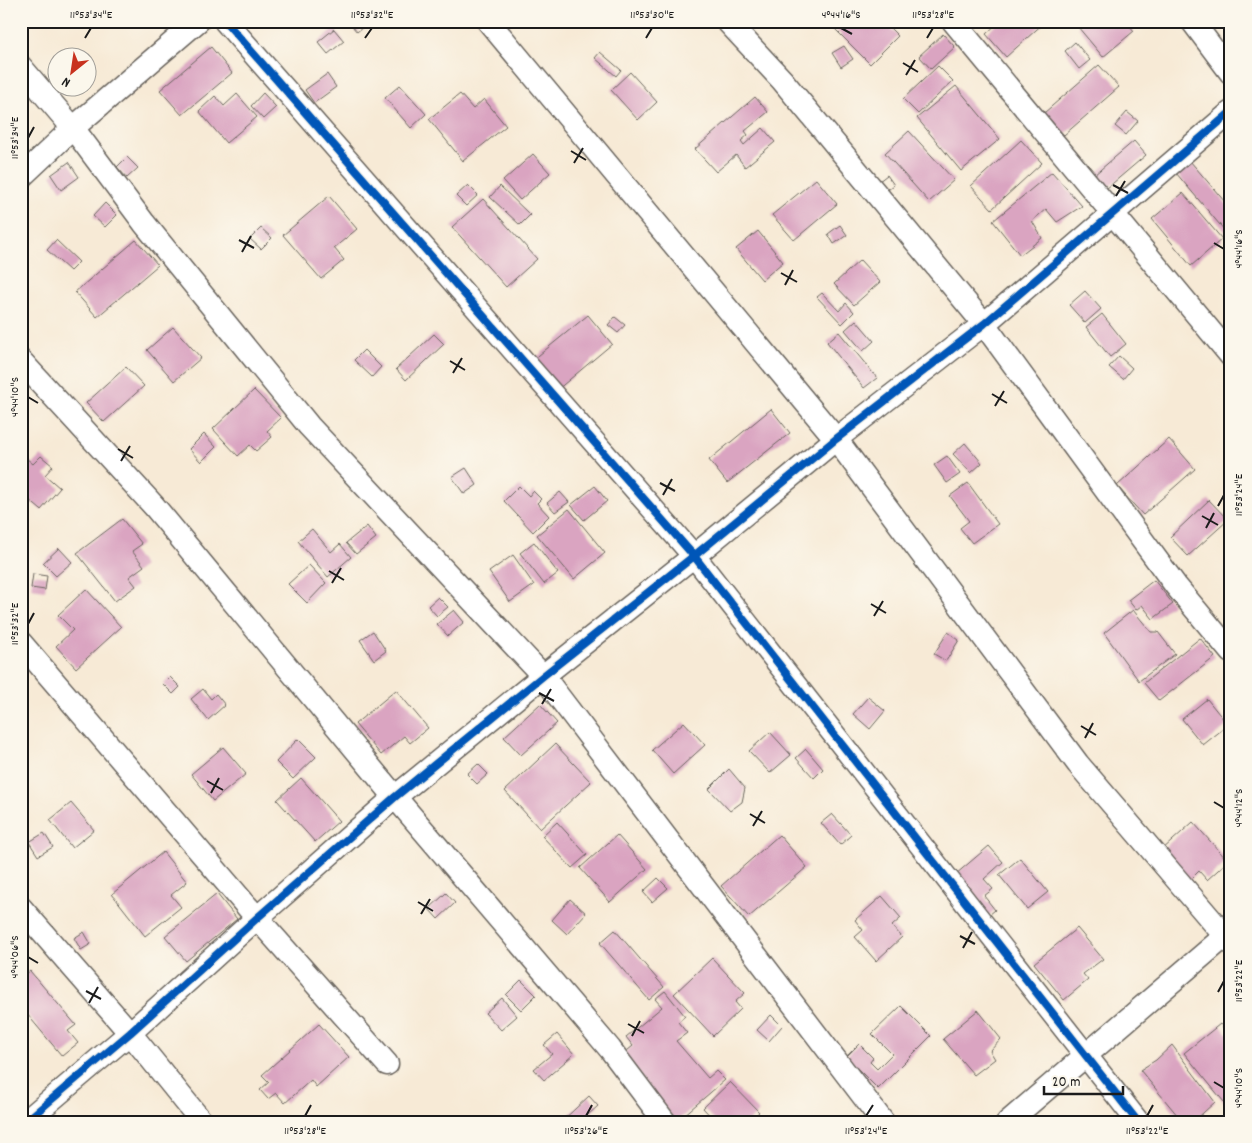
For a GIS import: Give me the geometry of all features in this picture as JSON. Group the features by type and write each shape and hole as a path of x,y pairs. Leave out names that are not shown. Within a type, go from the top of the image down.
{"street":[{"path":"21,178 73,128 198,21"},
{"path":"224,21 694,556 1138,1122"},
{"path":"488,21 836,439 1078,764 1229,937 1008,1122"},
{"path":"728,21 782,80 984,324 1176,586 1231,652"},
{"path":"953,21 1231,356"},
{"path":"1192,21 1231,73"},
{"path":"21,67 73,128 144,223 310,426 543,676 883,1122"},
{"path":"25,1122 130,1033 395,797 836,439 984,324 1231,112"},
{"path":"21,361 154,506 395,797 610,1049 665,1122"},
{"path":"21,643 257,918 387,1064"},
{"path":"21,908 130,1033 202,1122"}],"building":[{"path":"348,21 370,21 357,32"},
{"path":"841,21 883,21 898,36 870,64 834,28"},
{"path":"1000,21 1046,21 1006,57 986,34"},
{"path":"1085,21 1126,21 1134,31 1103,57 1078,27"},
{"path":"334,29 344,41 328,54 318,42"},
{"path":"943,34 955,47 931,69 919,56"},
{"path":"1075,42 1090,60 1079,69 1065,51"},
{"path":"844,46 853,59 841,67 832,53"},
{"path":"211,47 232,73 182,115 160,90"},
{"path":"600,52 621,70 616,76 595,58"},
{"path":"1099,65 1119,87 1064,135 1044,113"},
{"path":"938,66 953,81 918,114 903,99"},
{"path":"630,72 657,102 638,120 611,90"},
{"path":"327,74 336,87 314,103 305,90"},
{"path":"400,85 426,114 411,128 385,98"},
{"path":"956,86 1000,139 961,171 917,118"},
{"path":"263,93 276,107 263,119 251,106"},
{"path":"237,94 257,117 226,143 199,111 215,96 224,106"},
{"path":"460,94 473,109 484,99 506,126 463,161 429,119"},
{"path":"755,97 768,112 745,131 748,135 741,141 744,145 763,128 775,142 745,167 736,155 716,172 695,149"},
{"path":"1127,112 1138,121 1126,135 1115,126"},
{"path":"909,131 954,180 929,202 885,153"},
{"path":"1021,140 1042,163 992,209 971,186"},
{"path":"1134,141 1146,155 1106,189 1094,175"},
{"path":"533,154 550,173 520,200 503,181"},
{"path":"127,157 138,168 127,178 117,167"},
{"path":"1190,161 1231,209 1231,238 1176,173"},
{"path":"69,162 79,177 61,190 51,175"},
{"path":"1052,172 1082,206 1057,222 1046,209 1032,221 1042,238 1020,255 993,221"},
{"path":"887,175 894,185 882,195 874,185"},
{"path":"816,179 837,204 794,240 772,215"},
{"path":"468,185 478,195 466,206 456,196"},
{"path":"500,186 530,215 520,225 490,197"},
{"path":"1183,193 1222,239 1191,266 1152,219"},
{"path":"329,196 357,229 334,248 344,260 321,279 283,235"},
{"path":"483,199 537,259 506,287 452,227"},
{"path":"105,203 117,215 105,227 93,216"},
{"path":"840,225 847,235 834,244 828,234"},
{"path":"261,228 272,238 261,249 250,239"},
{"path":"758,231 783,262 762,280 736,249"},
{"path":"56,240 79,262 70,271 47,250"},
{"path":"136,240 158,265 97,317 75,292"},
{"path":"860,260 880,282 854,305 834,284"},
{"path":"1085,291 1101,309 1085,323 1069,305"},
{"path":"822,293 839,311 846,303 854,312 842,324 817,297"},
{"path":"1102,314 1126,344 1110,357 1086,327"},
{"path":"588,315 612,344 557,390 533,360"},
{"path":"615,317 625,325 618,333 608,325"},
{"path":"856,320 874,341 863,351 845,330"},
{"path":"173,327 201,358 174,381 147,350"},
{"path":"839,332 877,378 864,388 827,342"},
{"path":"434,334 444,344 406,380 396,369"},
{"path":"364,350 381,367 372,377 354,360"},
{"path":"1119,356 1132,368 1123,379 1109,367"},
{"path":"126,367 144,386 104,422 86,403"},
{"path":"254,390 281,418 267,431 272,437 256,451 250,445 238,456 213,429"},
{"path":"771,409 790,433 727,483 709,460"},
{"path":"204,434 216,447 201,462 189,449"},
{"path":"1169,439 1195,469 1143,515 1117,486"},
{"path":"965,443 982,463 971,473 953,454"},
{"path":"41,456 53,466 45,475 60,488 41,510 21,493 21,463 26,458 33,464"},
{"path":"947,456 960,474 947,483 934,465"},
{"path":"466,468 477,485 464,494 452,477"},
{"path":"968,483 998,524 972,543 960,528 969,521 950,496"},
{"path":"519,486 529,496 533,491 541,499 537,503 549,516 533,532 504,501"},
{"path":"595,486 607,501 584,520 571,505"},
{"path":"560,492 569,502 555,512 547,503"},
{"path":"1209,500 1228,520 1188,556 1170,537"},
{"path":"569,509 605,553 574,579 537,535"},
{"path":"122,519 142,544 132,551 144,566 129,577 136,586 115,601 77,553"},
{"path":"367,526 376,538 356,554 346,543"},
{"path":"312,529 331,552 340,544 351,557 328,577 298,541"},
{"path":"534,542 558,573 544,584 520,553"},
{"path":"59,548 72,562 56,576 43,563"},
{"path":"513,555 534,585 510,602 489,572"},
{"path":"309,565 326,583 307,603 288,584"},
{"path":"33,574 47,576 45,590 31,588"},
{"path":"1154,580 1173,604 1153,619 1142,605 1136,610 1128,600"},
{"path":"86,589 121,627 76,668 56,646 73,630 58,615"},
{"path":"438,597 448,607 437,616 428,606"},
{"path":"454,610 464,622 448,636 437,624"},
{"path":"1133,610 1151,632 1158,632 1175,654 1139,681 1104,633"},
{"path":"373,631 386,651 374,660 360,640"},
{"path":"948,632 959,640 946,661 934,654"},
{"path":"1200,638 1215,657 1159,701 1144,683"},
{"path":"170,677 180,687 173,694 163,684"},
{"path":"203,689 211,699 216,694 225,705 208,720 191,699"},
{"path":"396,690 428,728 410,743 404,736 381,755 355,724"},
{"path":"868,697 885,711 870,729 853,714"},
{"path":"1207,699 1228,725 1203,745 1182,719"},
{"path":"540,704 557,723 521,755 504,737"},
{"path":"684,722 705,745 673,774 652,750"},
{"path":"770,732 791,755 770,773 749,751"},
{"path":"298,739 316,757 293,779 276,762"},
{"path":"555,744 591,782 540,829 505,791"},
{"path":"223,747 246,774 213,801 191,774"},
{"path":"806,749 823,769 814,778 796,758"},
{"path":"478,764 488,774 477,784 467,774"},
{"path":"729,769 745,788 742,802 730,811 709,789"},
{"path":"301,778 339,821 315,842 277,800"},
{"path":"71,803 94,830 72,848 50,820"},
{"path":"832,814 851,835 840,845 821,823"},
{"path":"557,822 587,855 572,868 542,836"},
{"path":"1193,822 1228,861 1207,880 1199,871 1189,881 1162,850"},
{"path":"44,833 53,847 38,856 29,842"},
{"path":"617,835 647,869 610,902 580,868"},
{"path":"779,835 807,867 749,917 721,886"},
{"path":"989,846 1003,862 984,879 993,889 984,896 995,910 983,920 949,880"},
{"path":"163,852 187,882 171,895 181,907 145,936 112,894"},
{"path":"1020,858 1048,892 1027,909 999,875"},
{"path":"658,878 668,888 652,902 643,892"},
{"path":"446,893 455,903 438,919 429,909"},
{"path":"217,894 237,919 186,961 165,936"},
{"path":"882,896 901,918 892,926 902,937 876,961 855,937 863,930 855,920"},
{"path":"570,899 586,913 567,934 552,920"},
{"path":"1077,928 1103,959 1083,974 1088,980 1064,1000 1034,963"},
{"path":"615,930 664,987 649,1000 600,943"},
{"path":"84,932 91,944 81,950 74,938"},
{"path":"712,958 745,993 735,1002 741,1009 713,1036 674,994"},
{"path":"30,971 76,1025 68,1031 78,1043 62,1056 21,1007 21,978"},
{"path":"521,980 536,995 521,1010 506,995"},
{"path":"665,991 685,1016 678,1022 687,1033 676,1041 708,1078 716,1071 725,1080 676,1122 622,1055 633,1046 626,1037 662,1007 655,999"},
{"path":"502,998 517,1016 501,1030 485,1013"},
{"path":"901,1006 931,1036 878,1089 846,1057 859,1044 873,1058 870,1062 877,1069 892,1054 872,1034"},
{"path":"978,1010 1001,1039 990,1051 995,1059 974,1075 943,1039"},
{"path":"771,1015 782,1026 769,1041 757,1030"},
{"path":"319,1024 349,1057 316,1087 311,1080 285,1103 276,1093 268,1099 260,1090 269,1082 262,1075"},
{"path":"1220,1024 1231,1037 1231,1097 1224,1102 1184,1053"},
{"path":"557,1034 574,1054 544,1080 534,1069 552,1054 544,1045"},
{"path":"1172,1045 1215,1102 1193,1122 1183,1122 1140,1070 1156,1060"},
{"path":"730,1082 759,1112 749,1122 716,1122 703,1108"},
{"path":"589,1096 598,1106 580,1122 561,1122"}],"cycle path":[{"path":"225,21 694,556 1138,1122"},
{"path":"25,1122 130,1033 395,797 836,439 984,324 1231,112"}]}
